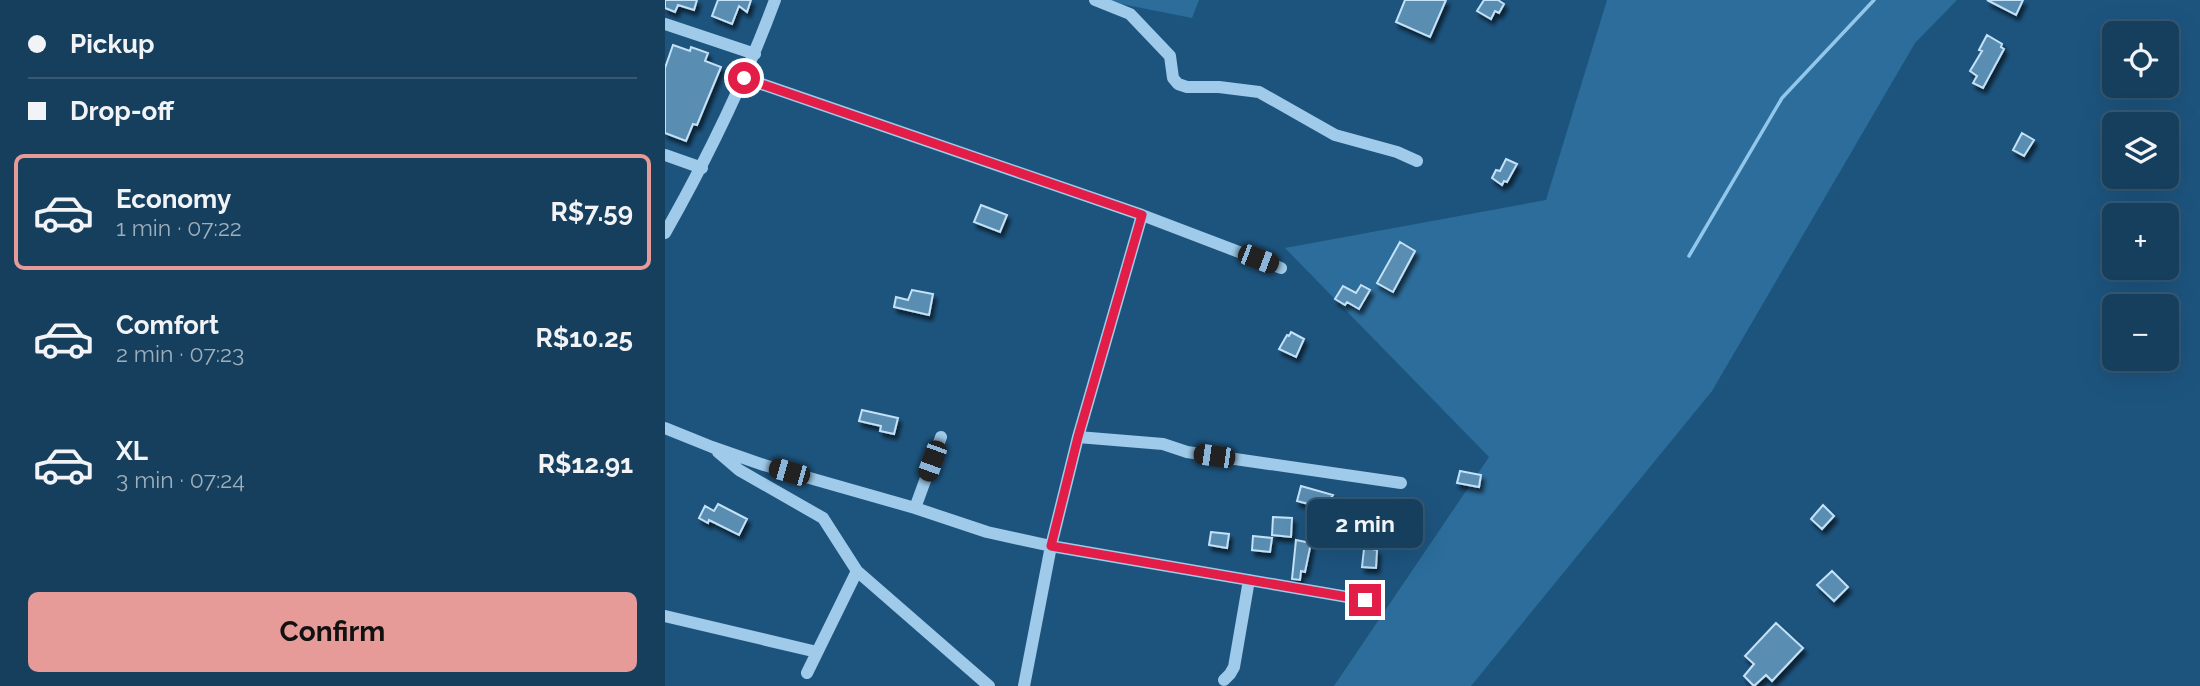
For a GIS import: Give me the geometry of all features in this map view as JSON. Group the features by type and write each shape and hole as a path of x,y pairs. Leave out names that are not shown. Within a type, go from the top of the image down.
{"street":[{"path":"665,233 702,168 755,54 775,0"},
{"path":"1095,0 1130,14 1170,56 1171,73 1178,83 1187,88 1219,87 1259,92 1335,135 1397,152 1417,161"},
{"path":"666,29 755,54"},
{"path":"744,78 1142,215 1280,268"},
{"path":"665,155 702,168"},
{"path":"1024,686 1051,546 1078,437 1142,215"},
{"path":"665,428 712,447 987,532 1051,546 1365,600"},
{"path":"915,508 941,437"},
{"path":"1078,437 1163,444 1187,452 1401,483"},
{"path":"712,447 739,470 823,518 857,571 989,686"},
{"path":"807,673 857,571"},
{"path":"1224,680 1234,667 1249,580"},
{"path":"665,617 817,652"}],"shaded area":[{"path":"1101,0 1199,0 1192,18"},
{"path":"1607,0 1957,0 1915,43 1712,391 1471,686 1334,686 1489,457 1285,248 1546,200"}],"building":[{"path":"665,0 697,0 694,10 678,5 675,12 665,8"},
{"path":"718,0 751,0 747,12 739,6 732,24 712,16"},
{"path":"1405,0 1446,0 1430,37 1396,22"},
{"path":"1484,0 1498,0 1504,4 1499,13 1495,11 1491,19 1477,11"},
{"path":"1987,0 2023,0 2016,15"},
{"path":"1987,35 2002,44 2004,49 1983,88 1973,83 1977,76 1970,71 1982,51 1979,50"},
{"path":"673,45 708,53 705,61 721,67 697,125 693,124 686,141 665,133 665,68"},
{"path":"2022,133 2034,140 2024,156 2013,150"},
{"path":"1506,159 1517,164 1507,182 1504,181 1502,185 1492,178 1496,170 1500,171"},
{"path":"981,205 1007,215 1000,232 974,222"},
{"path":"1400,242 1415,251 1393,292 1377,283"},
{"path":"1361,285 1370,290 1359,309 1335,299 1343,286 1356,293"},
{"path":"912,290 933,294 929,315 894,307 896,297 908,300"},
{"path":"1291,332 1304,339 1296,357 1279,349"},
{"path":"862,410 898,418 894,434 880,431 881,426 859,421"},
{"path":"1460,471 1481,475 1479,487 1457,483"},
{"path":"1301,486 1333,495 1324,508 1297,501"},
{"path":"718,504 747,519 739,535 699,518 705,506 714,511"},
{"path":"1823,505 1834,516 1822,529 1811,519"},
{"path":"1273,517 1292,518 1291,537 1272,535"},
{"path":"1211,532 1229,534 1227,548 1209,545"},
{"path":"1253,536 1272,538 1270,552 1252,550"},
{"path":"1296,540 1311,543 1305,572 1301,571 1300,580 1292,579"},
{"path":"1364,549 1377,550 1376,568 1362,567"},
{"path":"1832,571 1848,587 1834,601 1817,585"},
{"path":"1776,623 1803,648 1772,681 1766,675 1754,686 1744,676 1754,664 1745,656"}],"waterway":[{"path":"1689,256 1782,98 1874,0"}],"route":[{"path":"744,78 1142,215 1078,437 1051,546 1365,600"}]}
